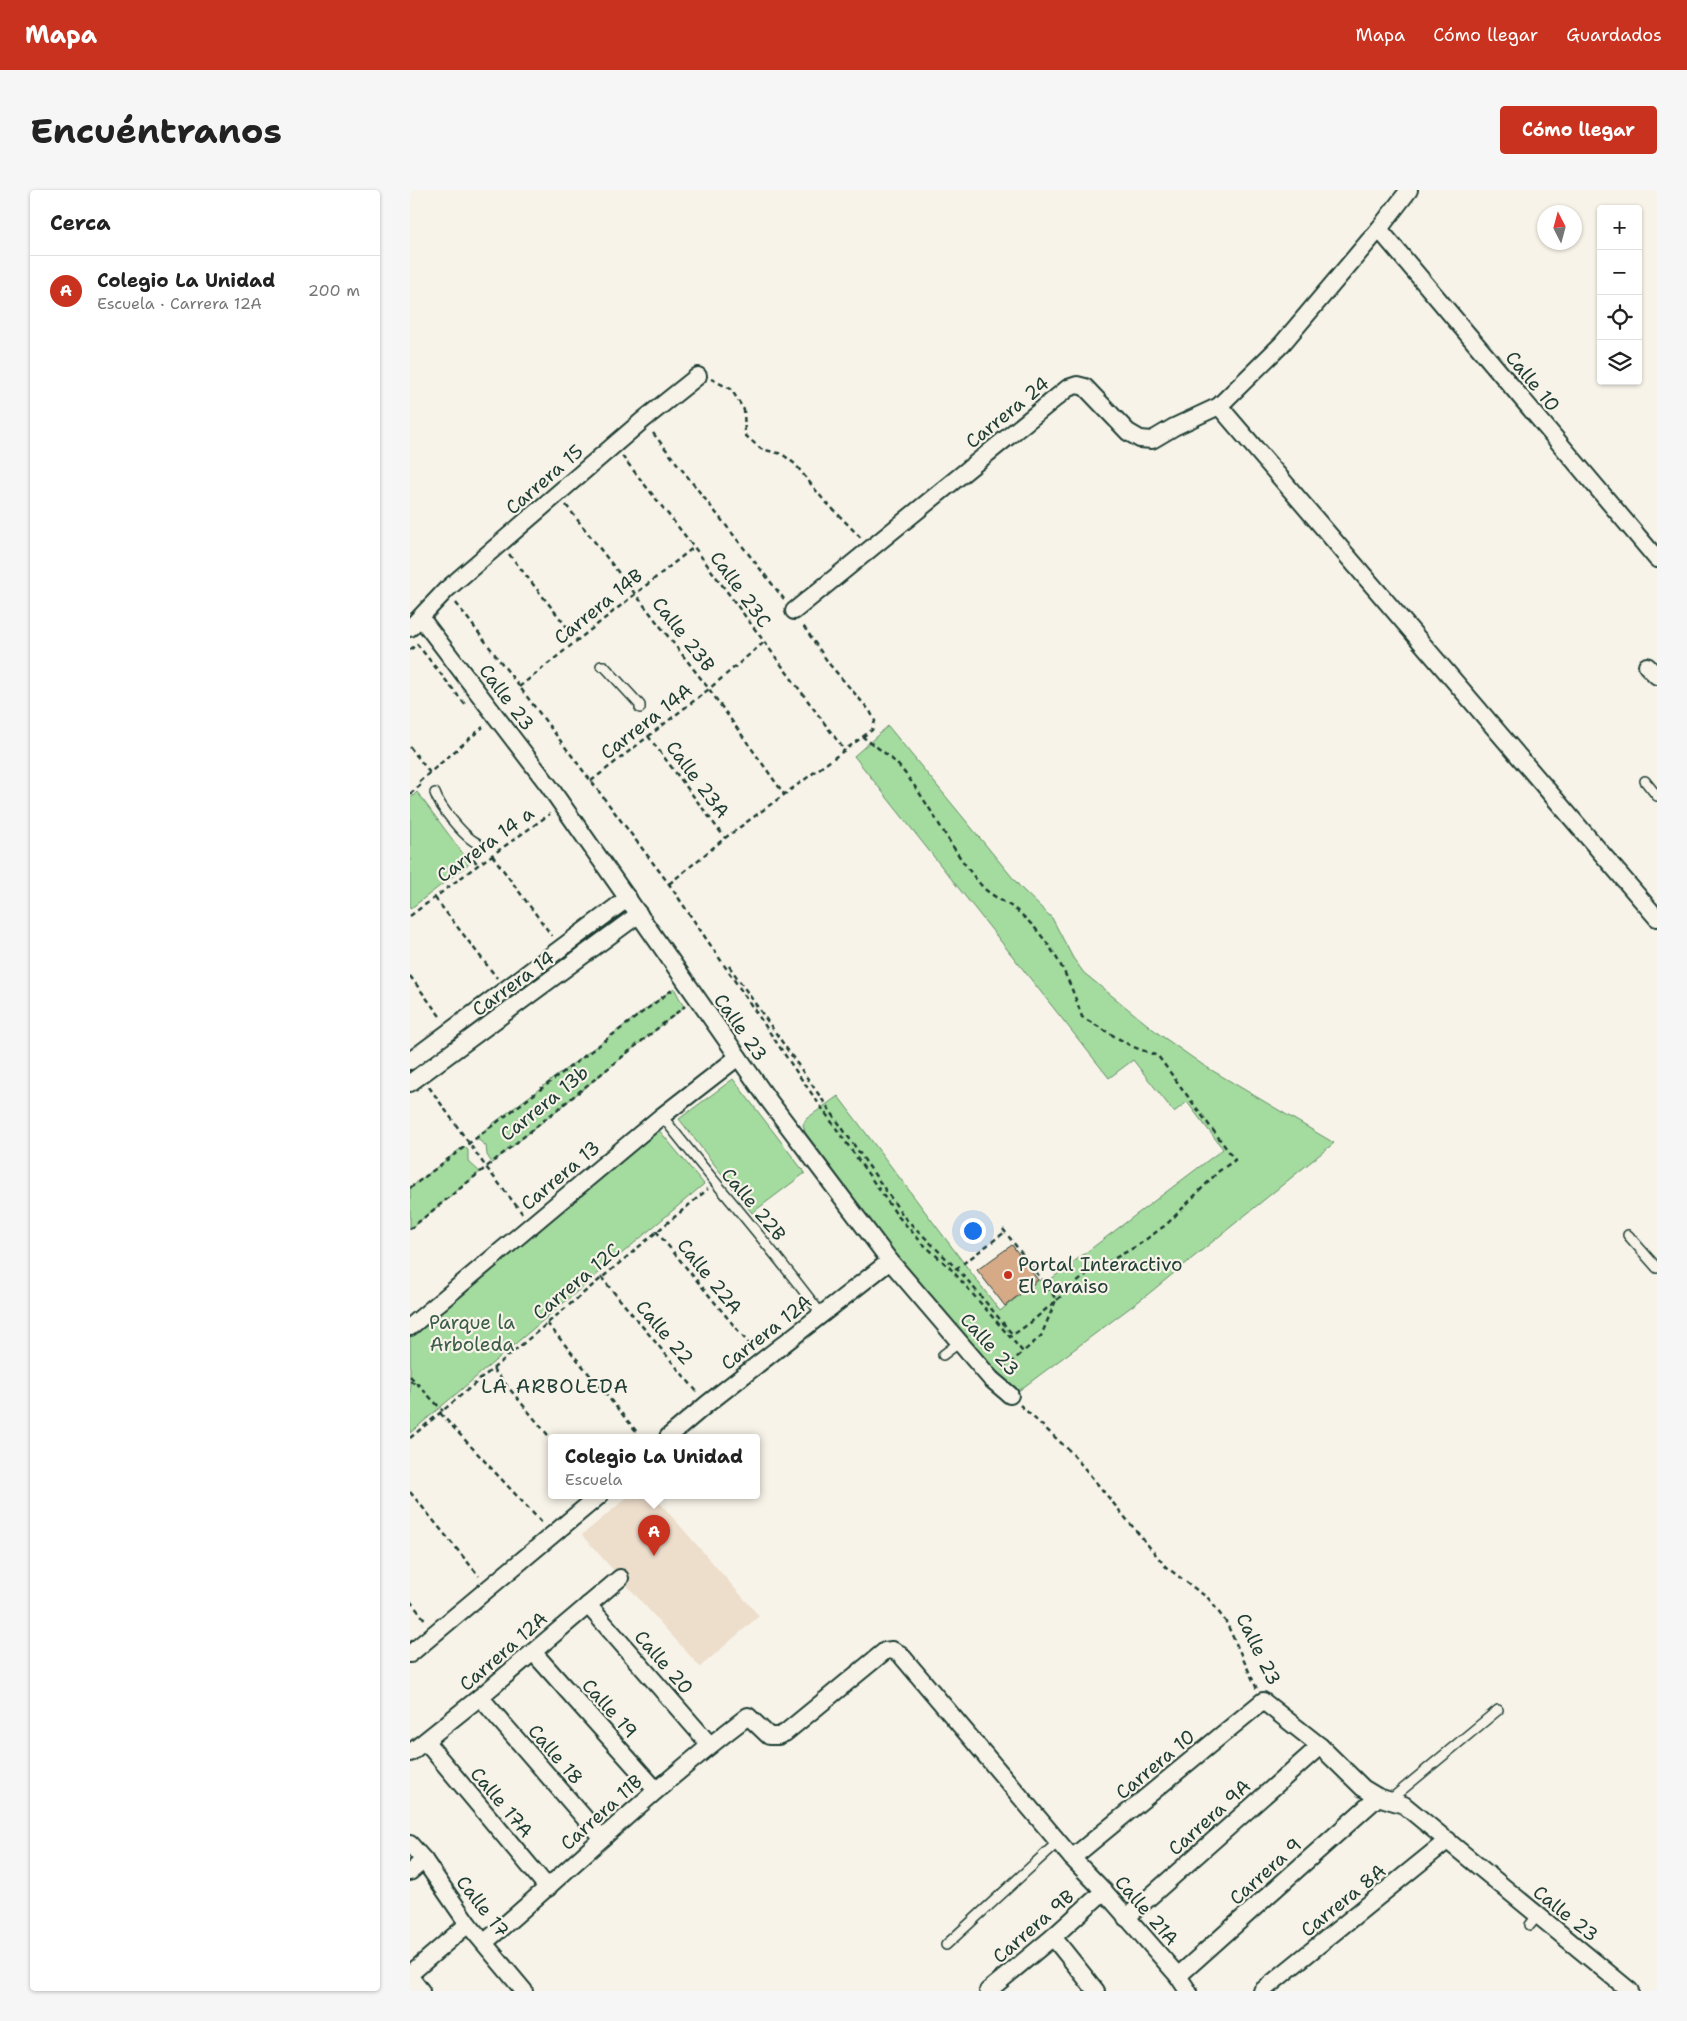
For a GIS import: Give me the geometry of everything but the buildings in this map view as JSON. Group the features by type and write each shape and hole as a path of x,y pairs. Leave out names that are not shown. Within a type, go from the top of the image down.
{"street":[{"name":"Carrera 24","path":"794,611 1068,388 1077,384 1085,387 1128,432 1140,439 1152,440 1174,427 1219,406 1282,344 1379,229 1409,190"},
{"name":"Calle 10","path":"1379,229 1657,559"},
{"name":"Carrera 15","path":"416,623 446,590 643,420 698,376"},
{"path":"1219,406 1657,918"},
{"name":"Calle 23","path":"416,623 549,786 738,1057 890,1261 991,1379 1010,1395"},
{"name":"Carrera 14","path":"410,1061 628,898"},
{"name":"Carrera 14","path":"415,1079 639,914"},
{"name":"Carrera 13","path":"410,1327 662,1116 738,1057"},
{"name":"Carrera 12A","path":"672,1434 762,1360 890,1261"},
{"path":"410,1654 595,1499"},
{"name":"Carrera 12A","path":"410,1754 620,1578"},
{"name":"Calle 20","path":"588,1605 710,1744"},
{"name":"Calle 21A","path":"748,1716 769,1736 778,1736 785,1733 885,1650 892,1650 900,1654 1058,1842 1104,1891 1178,1976 1188,1991"},
{"name":"Calle 19","path":"534,1652 656,1790"},
{"name":"Calle 18","path":"480,1697 601,1837"},
{"name":"Calle 23","path":"1262,1701 1320,1746 1363,1788 1404,1804 1448,1840 1534,1920 1630,1991"},
{"name":"Carrera 10","path":"1072,1858 1262,1701"},
{"name":"Carrera 11B","path":"485,1942 548,1888 601,1837 710,1744 748,1716"},
{"name":"Calle 17A","path":"426,1742 548,1888"},
{"name":"Carrera 9A","path":"1126,1918 1320,1746"},
{"name":"Carrera 9","path":"1178,1976 1385,1798"},
{"name":"Carrera 8A","path":"1262,1991 1448,1840"},
{"name":"Calle 17","path":"410,1844 424,1860 468,1924 485,1942 524,1991"},
{"path":"410,1872 424,1860"},
{"name":"Carrera 9B","path":"988,1991 1053,1937 1104,1891"},
{"path":"421,1991 410,1976 468,1924"},
{"path":"1053,1937 1096,1991"}],"lane":[{"path":"601,666 604,666 640,705 640,708"},
{"path":"1645,781 1657,796"},
{"path":"435,793 452,818 471,840 477,843"},
{"name":"Calle 22B","path":"662,1116 714,1183 780,1260 821,1314"},
{"path":"1628,1235 1657,1268"},
{"path":"943,1355 960,1342"},
{"path":"1385,1798 1498,1710"},
{"path":"946,1945 1058,1842"}],"path":[{"path":"698,376 716,380 731,389 744,410 745,435 761,449 782,454 795,464 822,498 871,548"},
{"path":"643,420 794,611 830,665 870,711 875,721 872,730 725,838 670,884"},
{"name":"Calle 23C","path":"614,445 694,547 845,751"},
{"name":"Calle 23B","path":"558,494 709,689 784,794"},
{"path":"501,543 578,641"},
{"name":"Carrera 14B","path":"519,687 578,641 634,593 694,547"},
{"name":"Calle 23","path":"446,590 670,884 897,1216 1012,1336"},
{"name":"Carrera 14A","path":"591,781 709,689 764,643"},
{"path":"410,650 417,644 472,713"},
{"path":"410,794 422,784 420,781 484,728 478,720"},
{"name":"Calle 23A","path":"648,736 725,838"},
{"path":"863,737 897,764 919,793 951,845 982,886 1015,910 1042,936 1061,963 1072,987 1082,1017 1131,1046 1158,1056 1235,1160 1219,1171 1167,1224 1137,1246 1088,1273 1012,1336"},
{"path":"410,747 430,773"},
{"name":"Carrera 14 a","path":"410,916 552,813"},
{"path":"492,855 556,941"},
{"path":"435,898 500,982"},
{"path":"729,966 905,1218 956,1269 1023,1352"},
{"path":"410,976 444,1022"},
{"name":"Carrera 13b","path":"410,1188 665,994 685,981"},
{"name":"Carrera 13b","path":"410,1229 696,998"},
{"path":"415,1079 468,1143 531,1225"},
{"name":"Carrera 12C","path":"410,1438 714,1183"},
{"path":"952,1272 1004,1230 1056,1300"},
{"name":"Calle 22A","path":"656,1231 762,1360"},
{"path":"974,1249 977,1252"},
{"name":"Calle 22","path":"601,1277 707,1404"},
{"path":"991,1379 1041,1336 1056,1300"},
{"path":"547,1323 639,1434"},
{"path":"493,1369 548,1435"},
{"path":"410,1376 554,1535"},
{"path":"410,1381 417,1384"},
{"name":"Calle 23","path":"1010,1395 1071,1452 1166,1566 1209,1599 1226,1622 1262,1701"},
{"path":"410,1492 489,1588"},
{"path":"410,1601 435,1632"}],"shaded area":[{"path":"625,1499 657,1499 759,1616 700,1667 582,1535"}],"green space":[{"path":"888,726 1021,888 1052,918 1073,958 1084,973 1159,1034 1203,1065 1334,1143 1147,1295 1017,1392 965,1338 899,1258 805,1132 803,1125 806,1119 838,1096 1000,1311 1038,1280 1047,1282 1223,1149 1187,1102 1174,1112 1133,1060 1109,1078 854,756"},
{"path":"417,792 470,863 410,909 410,799"},
{"path":"674,988 684,1007 492,1163 487,1155 486,1146 475,1137"},
{"path":"733,1079 805,1173 752,1213 679,1119"},
{"name":"Parque la Arboleda","path":"658,1129 704,1184 410,1433 410,1336"},
{"path":"464,1146 468,1150 468,1161 480,1172 410,1229 410,1188"}],"place":[{"name":"Portal Interactivo El Paraiso","path":"1008,1275"},
{"name":"Colegio La Unidad","path":"654,1556"}],"district":[{"name":"LA ARBOLEDA","path":"555,1386"}]}
